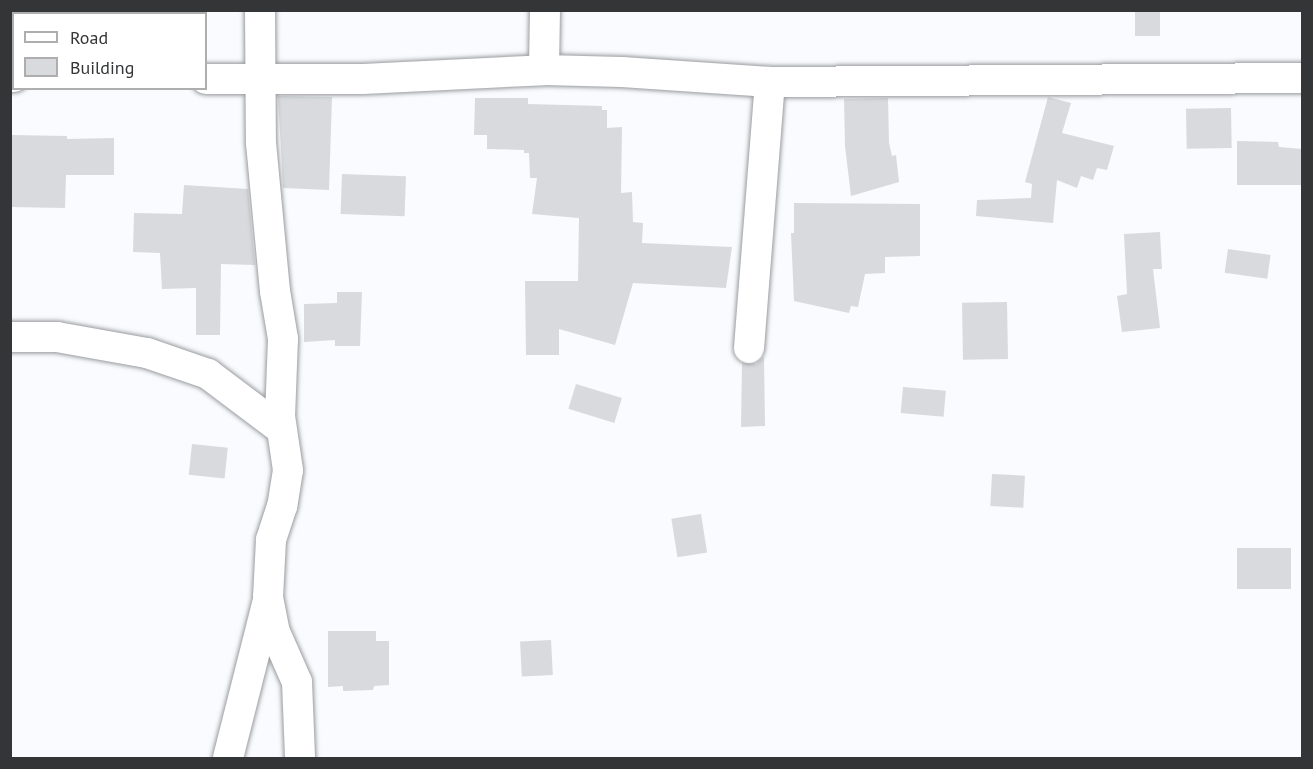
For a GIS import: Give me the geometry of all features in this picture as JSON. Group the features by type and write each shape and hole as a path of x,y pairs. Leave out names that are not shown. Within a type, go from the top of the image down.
{"street":[{"path":"228,759 268,597 271,540 282,506 288,470 281,429 283,339 275,291 261,142 260,10"},
{"path":"544,70 545,10"},
{"path":"207,79 259,81 363,79 544,70 622,72 770,82 1302,78"},
{"path":"749,348 770,82"},
{"path":"10,337 57,337 147,353 208,374 281,429"},
{"path":"268,597 275,632 297,682 300,759"}],"building":[{"path":"1135,10 1160,10 1160,36 1135,36"},
{"path":"278,96 332,97 329,190 283,188"},
{"path":"1048,97 1071,103 1062,133 1114,146 1107,170 1097,168 1093,180 1081,176 1077,188 1057,180 1053,223 976,216 977,200 1031,198 1032,184 1025,182"},
{"path":"475,98 528,98 528,104 602,106 602,110 607,110 607,128 622,127 621,193 632,192 633,222 643,223 642,243 732,247 726,288 633,283 615,345 559,329 559,355 526,355 525,281 578,281 579,218 532,214 537,178 530,178 529,153 524,153 524,150 487,149 487,135 474,135"},
{"path":"888,98 889,143 892,156 896,155 899,182 851,196 845,146 844,99"},
{"path":"1231,108 1232,148 1187,149 1186,109"},
{"path":"10,135 67,136 67,139 114,138 114,175 66,175 65,208 10,207"},
{"path":"1237,141 1278,142 1279,147 1302,149 1302,185 1237,185"},
{"path":"342,174 406,176 405,216 341,214"},
{"path":"184,185 248,189 255,265 221,264 220,335 196,335 196,288 162,289 160,253 133,252 134,213 182,214"},
{"path":"794,203 920,204 920,256 885,257 885,273 865,274 858,307 851,306 849,313 794,301 791,233 794,233"},
{"path":"1160,232 1162,269 1153,269 1160,328 1122,332 1117,296 1127,294 1124,234"},
{"path":"1228,249 1271,255 1267,279 1225,273"},
{"path":"337,292 362,292 360,346 335,346 335,340 304,342 304,304 337,303"},
{"path":"1007,302 1008,359 963,360 962,303"},
{"path":"764,357 765,426 741,427 742,363 756,364"},
{"path":"576,384 622,398 614,423 568,409"},
{"path":"903,387 946,391 944,417 901,413"},
{"path":"192,444 228,448 225,479 189,475"},
{"path":"992,474 1025,476 1023,508 990,506"},
{"path":"701,514 707,553 677,557 671,519"},
{"path":"1237,548 1291,548 1291,589 1237,589"},
{"path":"328,631 376,631 376,641 389,641 389,685 374,686 373,690 343,691 343,686 328,687"},
{"path":"551,640 553,675 522,677 520,642"}]}
